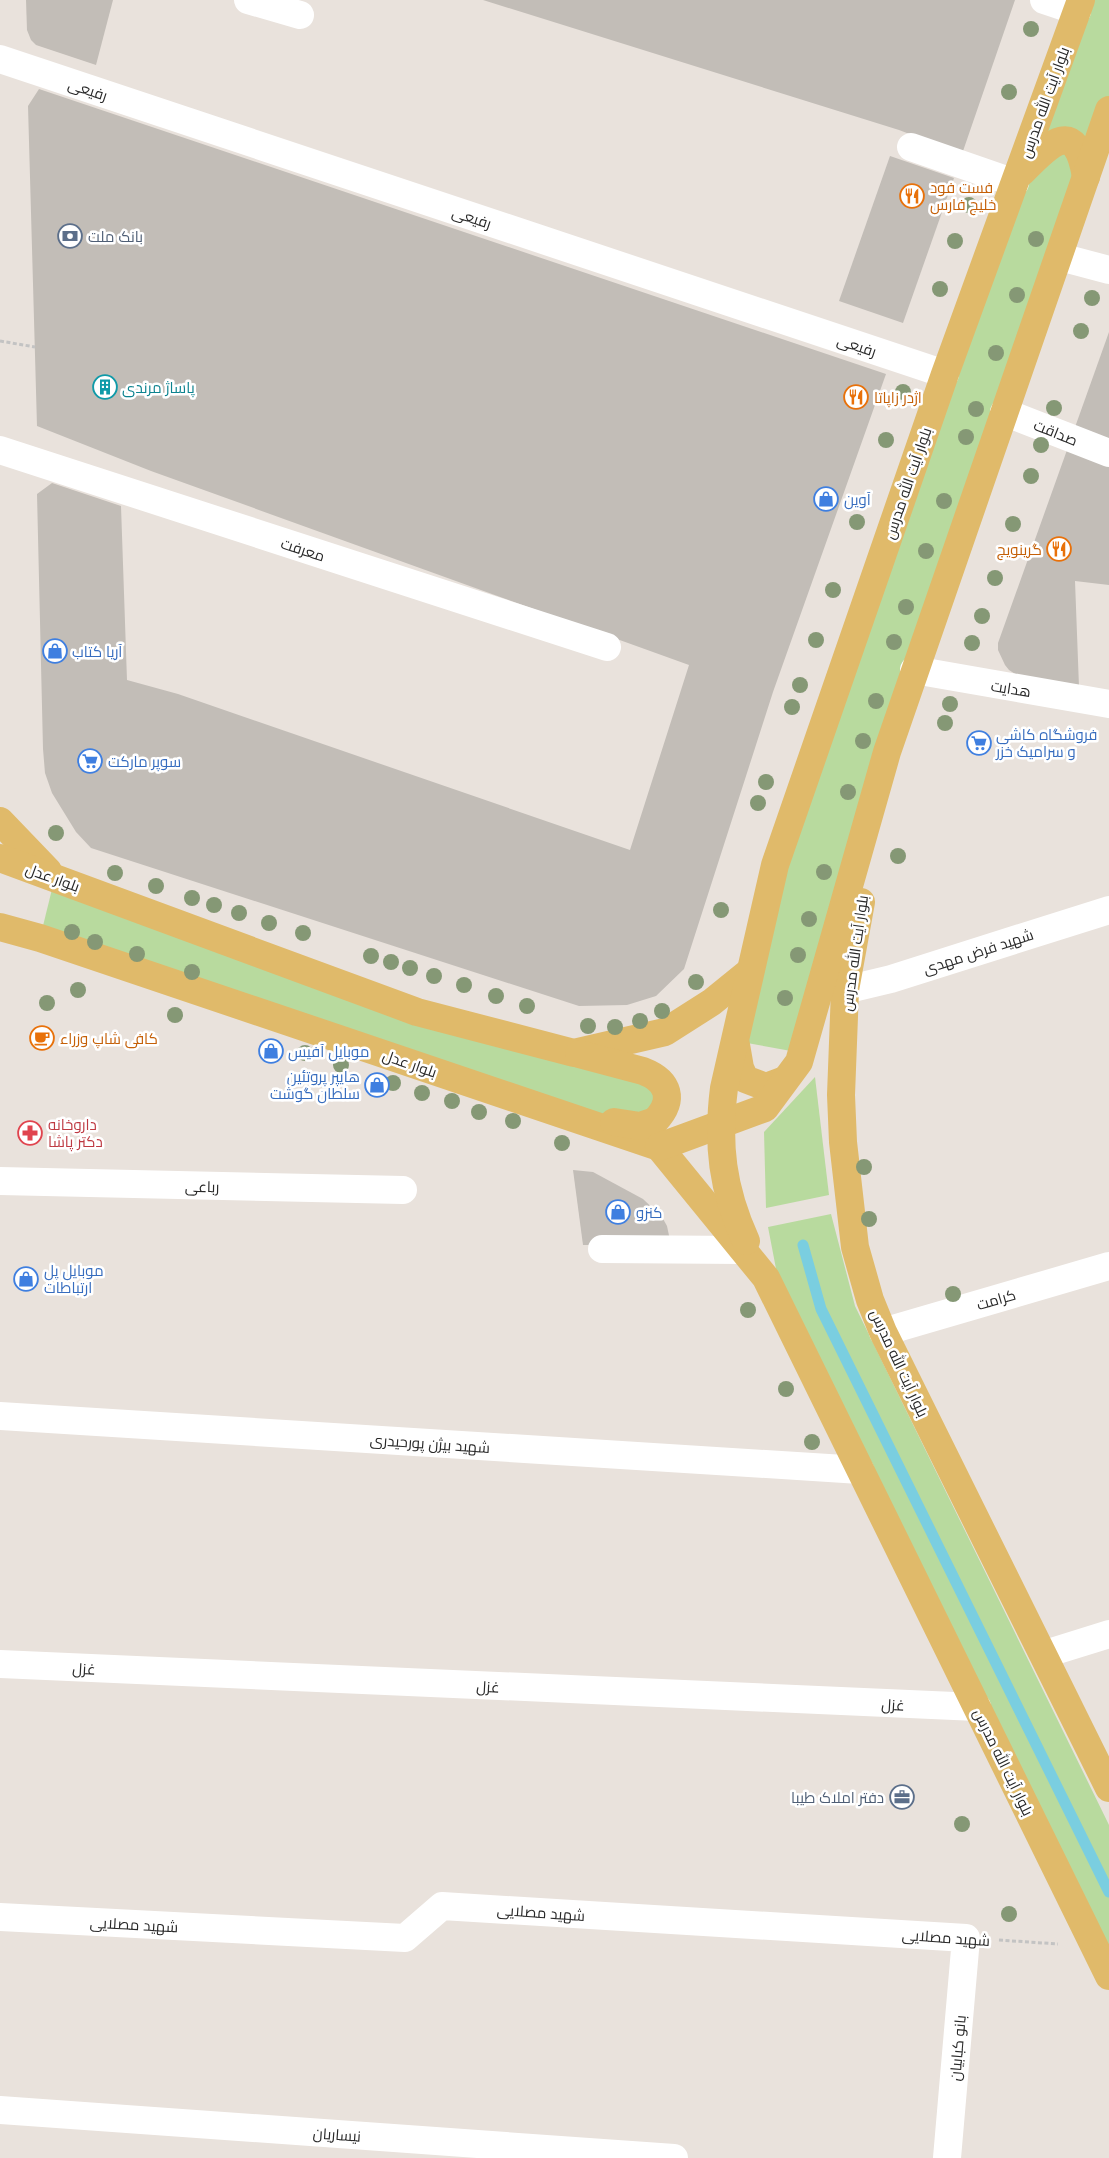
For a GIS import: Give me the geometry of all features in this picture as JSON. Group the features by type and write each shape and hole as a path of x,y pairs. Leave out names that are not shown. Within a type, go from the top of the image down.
{"main road":[{"name":"بلوار آیت الله مدرس","path":"1079,5 945,374 775,865 724,1088 720,1124 722,1170 729,1197 756,1266 860,1470 1109,1976"},
{"name":"بلوار آیت الله مدرس","path":"659,1147 765,1108 799,1062 887,752 1004,412 1060,257 1109,110"},
{"path":"1016,180 1042,151 1060,140 1070,141 1078,148 1086,177"},
{"name":"بلوار آیت الله مدرس","path":"887,752 845,990 841,1095 848,1199 855,1247 870,1300 883,1332 1045,1654 1109,1788"},
{"path":"0,820 31,856 54,877"},
{"name":"بلوار عدل","path":"0,858 417,1012 574,1053 664,1032 712,1002 749,972"},
{"name":"بلوار عدل","path":"0,927 40,938 659,1147"},
{"path":"736,1041 740,1068 745,1080 766,1087 785,1080"},
{"path":"544,1108 632,1126 648,1125 660,1116 666,1102 667,1092 664,1086 652,1075 574,1053"},
{"path":"659,1147 756,1266"}],"street":[{"path":"248,0 300,15"},
{"path":"1044,0 1079,5"},
{"name":"رفیعی","path":"0,59 945,374"},
{"path":"911,147 1016,180"},
{"path":"1060,257 1109,270"},
{"name":"صداقت","path":"1004,412 1109,454"},
{"name":"معرفت","path":"0,450 607,647"},
{"name":"هدایت","path":"914,670 1109,704"},
{"name":"شهید فرض مهدی","path":"845,990 891,979 1109,910"},
{"name":"رباعی","path":"0,1181 403,1190"},
{"path":"602,1249 756,1266"},
{"name":"کرامت","path":"883,1332 1109,1266"},
{"name":"شهید بیژن پورحیدری","path":"0,1416 860,1470"},
{"path":"1045,1654 1109,1634"},
{"name":"غزل","path":"0,1664 977,1707"},
{"name":"شهید مصلایی","path":"0,1917 405,1938 442,1906 966,1938"},
{"name":"بانو کبابیان","path":"948,2158 966,1938"},
{"name":"نیساریان","path":"0,2110 451,2150 674,2158"}],"path":[{"path":"0,341 35,347"},
{"name":"شهید مصلایی","path":"966,1938 1094,1946"}],"green space":[{"path":"1081,0 1109,0 1109,110 802,1053 736,1041 749,972"},
{"path":"55,877 664,1086 640,1126 40,938"},
{"path":"815,1077 829,1195 766,1208 764,1132"},
{"path":"831,1214 855,1306 1109,1825 1109,1946 778,1279 768,1227"}],"building":[{"path":"26,0 113,0 96,65 36,45 31,40 27,30"},
{"path":"483,0 1015,0 962,154 899,130"},
{"path":"39,89 886,374 773,692 684,969 656,996 627,1005 579,1006 91,848 76,832 52,793 45,773 43,749 37,494 52,483 121,506 127,680 178,694 630,850 689,665 151,471 37,426 28,106"},
{"path":"890,156 954,178 903,323 839,301"},
{"path":"1109,332 1109,443 1074,430"},
{"path":"1067,450 1109,466 1109,585 1075,581 1079,687 1020,677 1009,670 998,650 998,643"},
{"name":"کنزو","path":"573,1170 593,1172 643,1199 662,1217 667,1226 671,1245 583,1245"}],"waterway":[{"path":"803,1245 821,1309 1109,1892"}],"place":[{"name":"فست فود خلیج فارس","path":"912,196"},
{"name":"بانک ملت","path":"70,236"},
{"name":"پاساژ مرندی","path":"105,387"},
{"name":"اژدر زاپاتا","path":"856,397"},
{"name":"آوین","path":"826,499"},
{"name":"گرینویچ","path":"1059,549"},
{"name":"آریا کتاب","path":"55,651"},
{"name":"فروشگاه کاشی و سرامیک خزر","path":"979,743"},
{"name":"سوپر مارکت","path":"90,761"},
{"name":"کافی شاپ وزراء","path":"42,1038"},
{"name":"موبایل آفیس","path":"271,1051"},
{"name":"هایپر پروتئین سلطان گوشت","path":"377,1085"},
{"name":"داروخانه دکتر پاشا","path":"30,1133"},
{"name":"کنزو","path":"618,1212"},
{"name":"موبایل پل ارتباطات","path":"26,1279"},
{"name":"دفتر املاک طیبا","path":"902,1797"}]}
